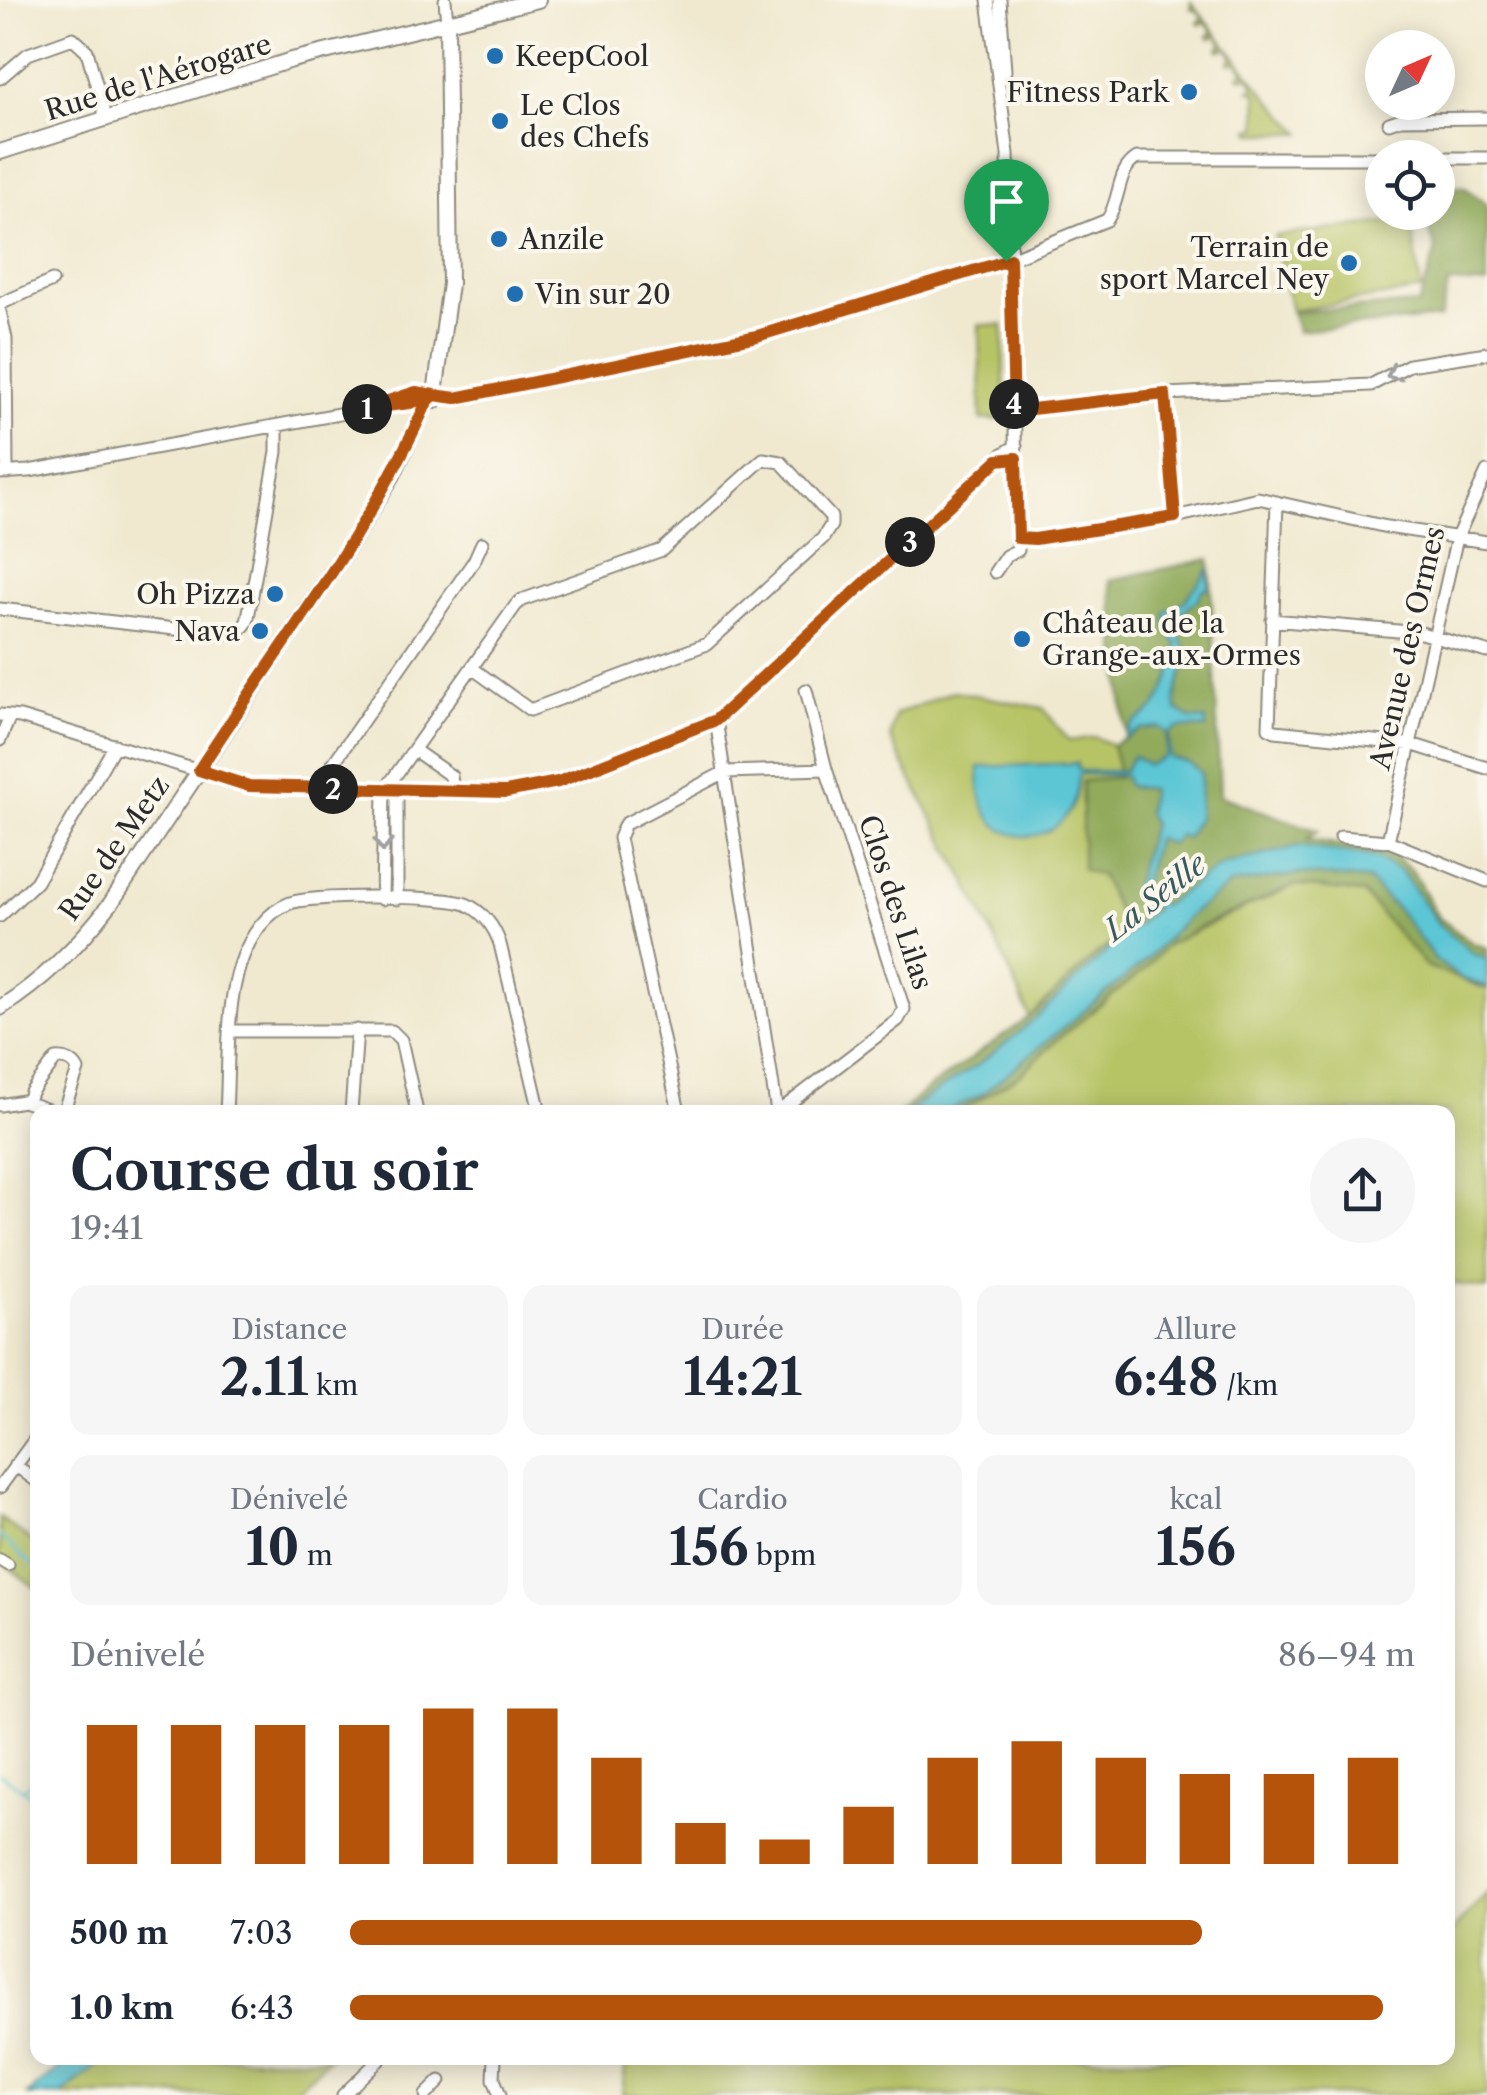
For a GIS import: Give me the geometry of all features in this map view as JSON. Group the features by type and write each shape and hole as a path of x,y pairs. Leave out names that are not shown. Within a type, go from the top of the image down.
{"main road":[{"name":"Rue de l'Aérogare","path":"0,152 292,60 538,0"},
{"name":"Rue de Metz","path":"0,1008 52,968 94,926 348,548 392,476 434,395 450,284 447,22"}],"street":[{"path":"445,0 447,22"},
{"path":"988,0 1006,120"},
{"path":"995,572 1006,556 1018,550 1000,0"},
{"path":"0,78 28,54 73,38 87,51 106,119"},
{"path":"1389,124 1400,119 1487,118"},
{"path":"0,312 6,340 3,472 277,426 363,409 416,392 456,398 727,343 1010,259 1108,220 1125,168 1137,158 1487,158"},
{"path":"0,304 52,281"},
{"path":"1014,411 1165,394 1370,385 1410,365 1487,353"},
{"path":"1165,394 1175,517"},
{"path":"0,609 229,635 239,632 247,622 277,452 277,426"},
{"path":"0,740 5,716 249,786 506,792 545,786 716,720 998,460 1016,452"},
{"path":"397,898 390,784 472,668 522,600 662,550 763,459 780,462 836,517 823,538 700,648 530,710 472,668"},
{"name":"Avenue des Ormes","path":"1388,840 1457,537 1487,472"},
{"path":"1018,538 1035,539 1175,517 1258,498 1387,526 1487,542"},
{"path":"1277,502 1269,728 1410,744 1487,768"},
{"path":"320,788 321,780 474,561 482,543"},
{"path":"1272,620 1434,636 1487,652"},
{"name":"Clos des Lilas","path":"786,1105 898,1020 904,1010 826,769 806,690"},
{"name":"Clos des Lilas","path":"716,720 776,1105"},
{"path":"0,916 36,882 115,745"},
{"path":"414,750 450,776 454,790"},
{"path":"678,1105 620,834 626,824 725,772 826,769"},
{"path":"382,899 390,790"},
{"path":"1341,837 1388,840 1487,881"},
{"path":"227,1105 236,972 248,944 267,918 294,902 397,898 454,900 475,909 492,927 500,944 538,1105"},
{"path":"352,1105 357,1030"},
{"path":"232,1031 388,1030 398,1036 415,1105"},
{"path":"28,1102 31,1092 56,1060 63,1058 78,1070 66,1105"},
{"path":"0,1105 36,1105"},
{"path":"0,1487 30,1445"},
{"path":"15,1465 30,1476"},
{"path":"351,2092 375,2065"},
{"path":"495,2065 494,2079 500,2095"},
{"path":"426,2095 440,2082"}],"green space":[{"path":"1191,2 1302,133 1251,133 1250,129 1258,128 1257,92 1250,91 1255,84 1247,75 1239,76 1244,71 1236,61 1229,62 1233,57 1226,48 1218,49 1223,44 1216,35 1210,39 1208,36 1213,32 1205,22 1198,23 1203,18 1195,9 1191,10"},
{"path":"1455,187 1464,187 1487,205 1487,285 1449,283 1440,318 1299,331 1292,312 1419,304 1436,249 1429,230 1455,230"},
{"name":"Terrain de sport Marcel Ney","path":"1365,225 1365,230 1412,230 1421,290 1291,311 1275,236"},
{"path":"979,325 1003,325 1005,419 981,420"},
{"path":"1210,559 1220,796 1318,831 1306,839 1392,854 1413,872 1438,917 1472,943 1487,948 1487,989 1426,966 1363,893 1294,885 1167,945 1144,970 1021,1074 970,1105 909,1105 1030,1017 1095,955 1128,933 1101,876 1082,869 1082,781 1120,777 1112,745 1126,737 1110,580"},
{"path":"953,691 1043,708 1069,741 1095,737 1112,745 1118,770 1129,894 1166,945 1294,885 1363,893 1426,966 1487,989 1487,1289 1455,1283 1455,1105 970,1105 1021,1074 1043,1053 991,932 890,738 895,715"},
{"path":"0,1518 30,1540 30,1584 0,1560"},
{"path":"1487,1893 1487,2095 622,2095 625,2065 1455,2065 1455,1928"},
{"path":"99,2065 322,2065 290,2095 61,2095"}],"water":[{"path":"1209,569 1208,589 1203,589 1198,599 1174,618 1186,655 1176,695 1177,710 1191,719 1206,720 1206,728 1178,728 1169,734 1170,758 1189,763 1201,773 1198,818 1186,838 1179,835 1171,844 1156,838 1141,892 1162,906 1220,866 1299,846 1374,857 1401,871 1440,926 1474,954 1487,958 1487,987 1461,978 1436,960 1398,910 1368,880 1299,874 1231,884 1192,913 1144,962 981,1095 960,1105 917,1105 1013,1038 1155,909 1152,902 1136,895 1134,888 1152,824 1147,812 1151,789 1128,786 1124,775 1081,774 1068,814 1041,834 1025,836 1009,833 995,823 984,807 979,767 1077,763 1077,769 1082,771 1124,771 1133,756 1148,765 1166,756 1167,733 1159,727 1141,729 1124,739 1134,723 1156,705 1165,689 1177,644 1168,630 1166,612 1185,601"},
{"path":"63,2065 98,2065 61,2095 27,2095"}],"waterway":[{"path":"0,1536 30,1563"},
{"path":"0,1774 30,1795"},
{"path":"22,1789 30,1784"}],"place":[{"name":"KeepCool","path":"495,56"},
{"name":"Fitness Park","path":"1189,92"},
{"name":"Le Clos des Chefs","path":"500,121"},
{"name":"Anzile","path":"499,239"},
{"name":"Terrain de sport Marcel Ney","path":"1349,263"},
{"name":"Vin sur 20","path":"515,294"},
{"name":"Oh Pizza","path":"275,594"},
{"name":"Nava","path":"260,631"},
{"name":"Château de la Grange-aux-Ormes","path":"1022,639"}],"route":[{"path":"1006,261 727,343 470,396 447,399 434,395 410,403 363,409 416,392 434,395 427,402 407,450 348,548 199,770 249,786 506,792 545,786 716,720 998,460 1016,458 1018,538 1035,539 1175,517 1165,394 1014,411 1010,259 1006,261"}],"water label":[{"name":"La Seille","path":"1155,897"}]}
